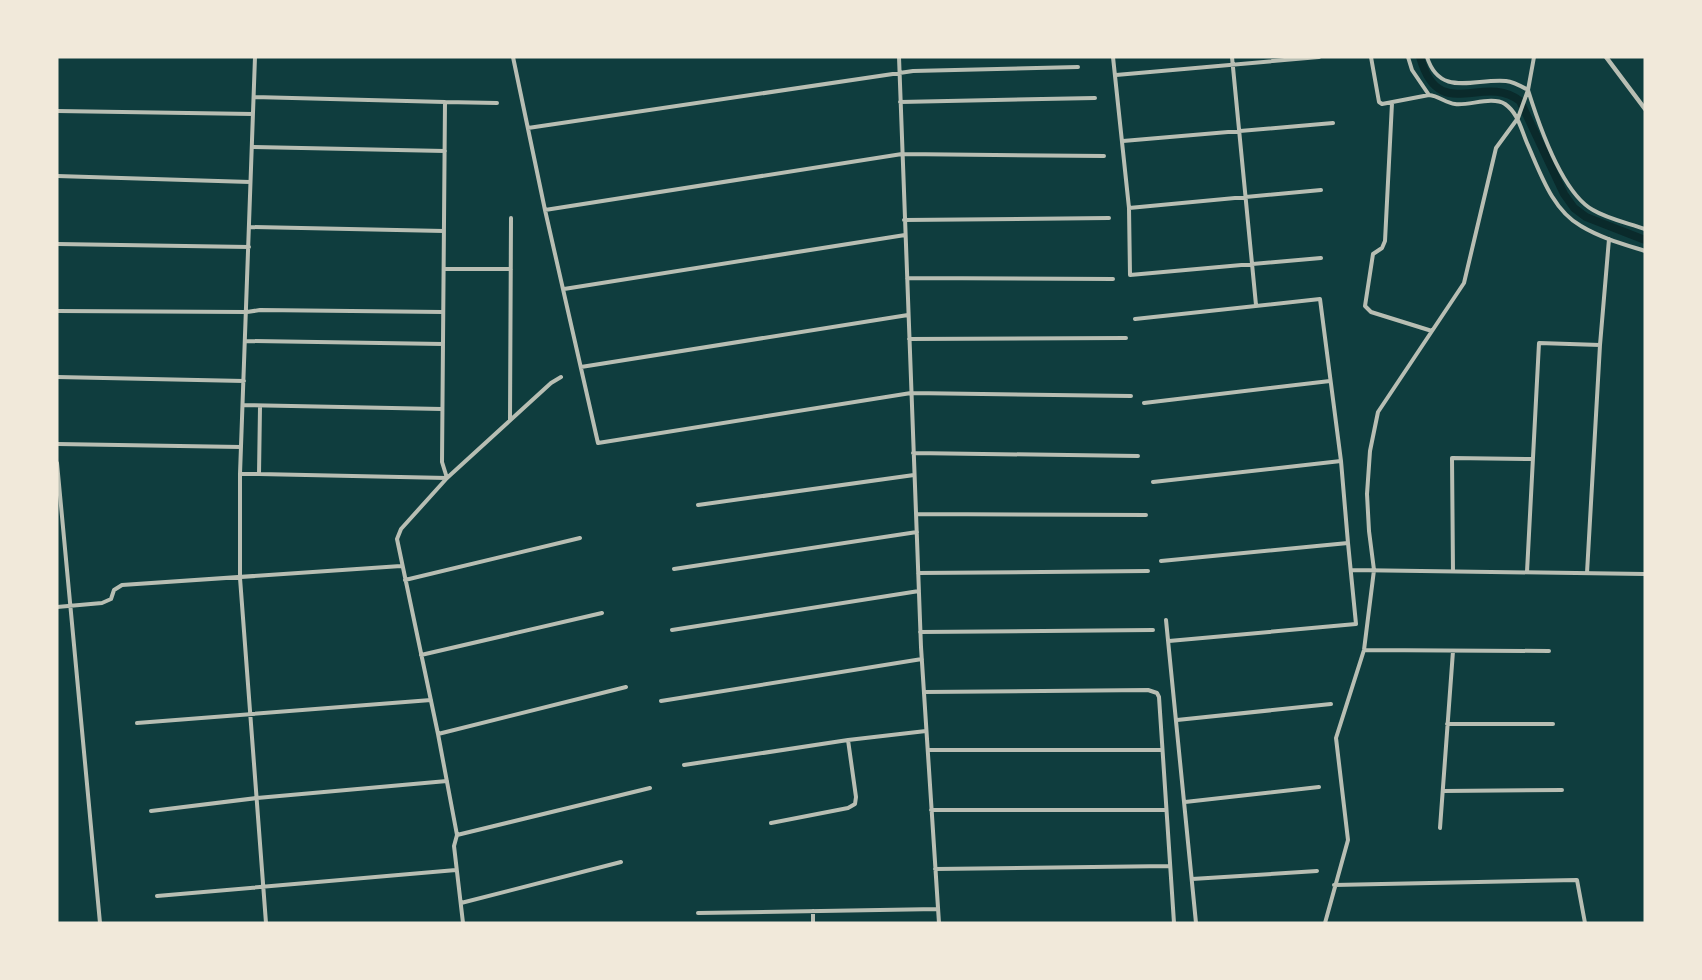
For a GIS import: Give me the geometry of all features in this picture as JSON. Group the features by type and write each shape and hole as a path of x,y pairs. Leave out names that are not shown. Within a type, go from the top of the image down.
{"street":[{"path":"255,57 240,474 240,578 266,923"},
{"path":"513,57 598,443 911,393 1131,396"},
{"path":"899,57 920,632 939,923"},
{"path":"1113,57 1129,208 1130,274 1321,258"},
{"path":"1232,57 1256,305"},
{"path":"1116,75 1319,57"},
{"path":"1371,57 1379,102 1392,103 1429,95 1455,104 1494,102 1504,104 1518,118 1546,186 1563,211 1579,225 1609,239 1645,251"},
{"path":"1408,57 1412,70 1429,95"},
{"path":"1427,57 1430,67 1440,78 1452,84 1505,81 1528,90 1536,115 1566,184 1593,210 1645,229"},
{"path":"1325,923 1348,840 1336,738 1364,650 1374,570 1367,494 1370,451 1378,412 1464,283 1496,148 1518,118 1528,90 1534,57"},
{"path":"1606,57 1645,109"},
{"path":"528,128 913,71 1078,67"},
{"path":"254,97 497,103"},
{"path":"900,102 1095,98"},
{"path":"445,102 442,462 447,478"},
{"path":"1392,103 1385,242 1382,248 1372,254 1365,306 1371,312 1432,331"},
{"path":"57,111 253,114"},
{"path":"1123,141 1333,123"},
{"path":"252,147 445,151"},
{"path":"545,210 902,154 1104,156"},
{"path":"57,176 250,182"},
{"path":"1129,208 1322,190"},
{"path":"510,421 511,218"},
{"path":"904,220 1109,218"},
{"path":"249,227 444,231"},
{"path":"564,289 905,236"},
{"path":"1587,573 1600,345 1609,239"},
{"path":"57,244 249,246"},
{"path":"444,269 511,269"},
{"path":"906,278 1113,279"},
{"path":"1135,319 1320,299 1341,461 1356,624 1168,641"},
{"path":"57,311 443,312"},
{"path":"581,367 908,315"},
{"path":"909,339 1126,338"},
{"path":"246,341 443,344"},
{"path":"1527,572 1531,459 1539,342 1600,345"},
{"path":"57,377 244,381"},
{"path":"463,923 454,846 457,835 396,539 401,529 447,478 561,377"},
{"path":"1144,402 1330,381"},
{"path":"243,405 442,409"},
{"path":"259,474 260,407"},
{"path":"57,444 241,447"},
{"path":"913,453 1138,456"},
{"path":"1453,571 1452,458 1531,459"},
{"path":"1153,482 1341,461"},
{"path":"57,463 100,923"},
{"path":"240,474 447,478"},
{"path":"698,505 914,475"},
{"path":"916,514 1146,514"},
{"path":"674,569 916,532"},
{"path":"405,580 580,538"},
{"path":"1161,561 1348,543"},
{"path":"57,607 102,603 111,599 114,590 122,585 401,566"},
{"path":"1351,570 1645,574"},
{"path":"918,573 1148,572"},
{"path":"672,630 919,591"},
{"path":"421,655 602,613"},
{"path":"1166,620 1196,923"},
{"path":"920,632 1153,630"},
{"path":"1364,650 1549,651"},
{"path":"1440,828 1453,651"},
{"path":"661,701 922,658"},
{"path":"438,734 626,687"},
{"path":"924,692 1148,690 1157,693 1174,923"},
{"path":"137,723 431,700"},
{"path":"1177,720 1331,704"},
{"path":"1447,724 1553,724"},
{"path":"684,765 848,740 926,731"},
{"path":"771,823 848,808 855,804 848,740"},
{"path":"927,750 1162,750"},
{"path":"151,811 257,798 447,782"},
{"path":"1185,802 1319,787"},
{"path":"457,835 650,788"},
{"path":"1443,791 1562,790"},
{"path":"931,810 1166,810"},
{"path":"461,903 621,862"},
{"path":"935,869 1169,866"},
{"path":"157,896 456,870"},
{"path":"1192,879 1317,871"},
{"path":"1334,885 1577,880 1585,923"},
{"path":"698,913 938,909"},
{"path":"813,911 813,923"}],"waterway":[{"path":"1420,57 1428,77 1438,88 1450,93 1463,94 1491,91 1506,94 1520,101 1564,194 1574,208 1586,217 1645,240"}]}
